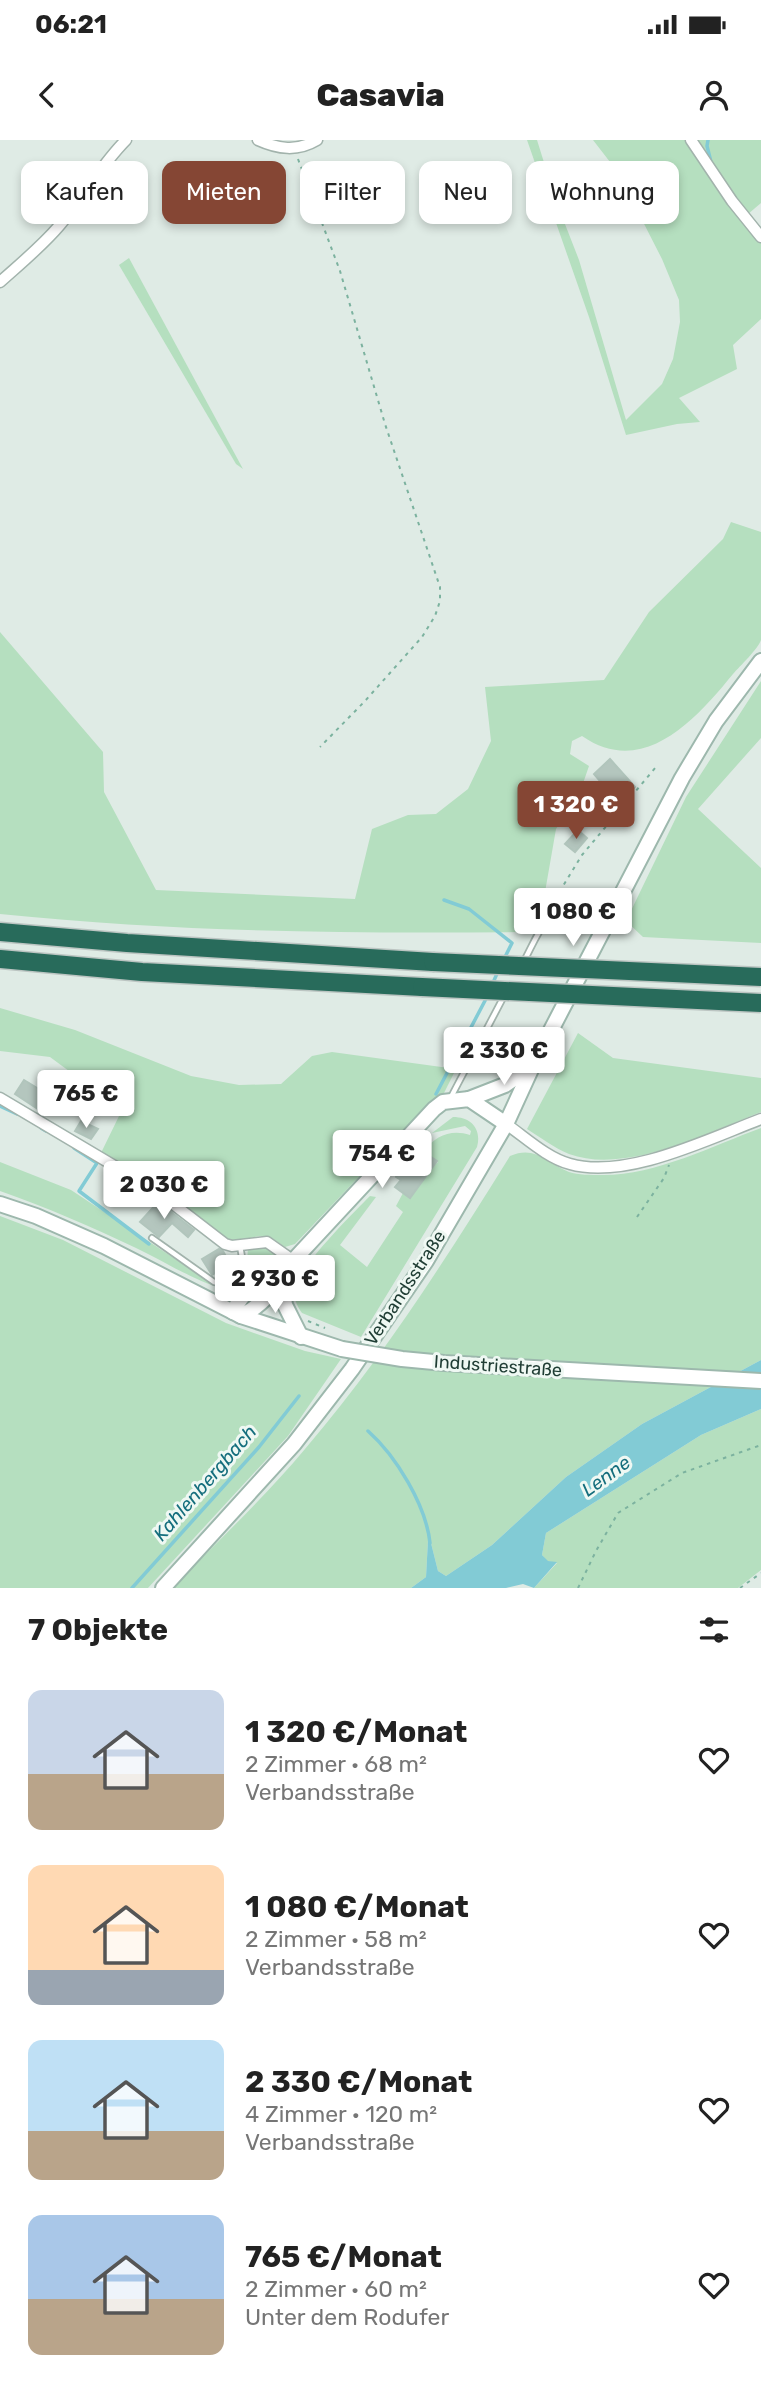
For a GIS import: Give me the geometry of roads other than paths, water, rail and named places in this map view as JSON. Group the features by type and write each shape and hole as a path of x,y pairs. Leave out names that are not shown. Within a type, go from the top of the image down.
{"highway":[{"path":"0,932 127,943 433,962 761,977"},
{"path":"0,959 142,972 761,1003"}],"main road":[{"name":"Verbandsstraße","path":"163,1588 294,1444 352,1369 426,1261 506,1124 533,1065 682,778 716,721 761,661"},
{"path":"237,1314 254,1310 262,1302 282,1280 292,1262 434,1109 449,1101 468,1099 505,1085 533,1065"},
{"path":"468,1099 506,1124"},
{"name":"Industriestraße","path":"0,1204 36,1216 104,1246 237,1314 342,1349 444,1363 761,1381"},
{"path":"237,1314 243,1295 292,1262"},
{"path":"282,1280 285,1305 302,1337"}],"street":[{"path":"0,282 60,225 107,158 125,140"},
{"path":"258,140 271,145 300,148 317,140"},
{"path":"691,140 732,201 761,237"},
{"path":"0,1098 155,1190 225,1244 267,1241 292,1262"},
{"path":"506,1124 557,1159 571,1165 612,1167 650,1161 761,1119"}],"lane":[{"path":"517,972 549,916 562,906 576,900 613,908"},
{"path":"449,1101 511,984"},
{"path":"152,1238 214,1282 222,1284 231,1283 241,1273 243,1266 239,1245"}],"water":[{"name":"Lenne","path":"761,1360 761,1409 701,1435 546,1533 542,1555 548,1561 557,1562 534,1588 523,1584 506,1588 411,1588 426,1577 428,1540 430,1539 438,1571 446,1576 492,1545 566,1477 642,1424"}],"waterway":[{"path":"708,140 711,162"},
{"path":"444,900 469,909 512,943 504,959"},
{"path":"492,985 499,969"},
{"path":"436,1094 488,995"},
{"name":"Kahlenbergbach","path":"0,1106 17,1114"},
{"name":"Kahlenbergbach","path":"41,1128 46,1131"},
{"name":"Kahlenbergbach","path":"74,1148 97,1163 79,1191 149,1244"},
{"name":"Kahlenbergbach","path":"132,1588 259,1447 299,1396"},
{"name":"Kahlenbergbach","path":"368,1431 379,1441 408,1482 423,1513 430,1543"}]}
